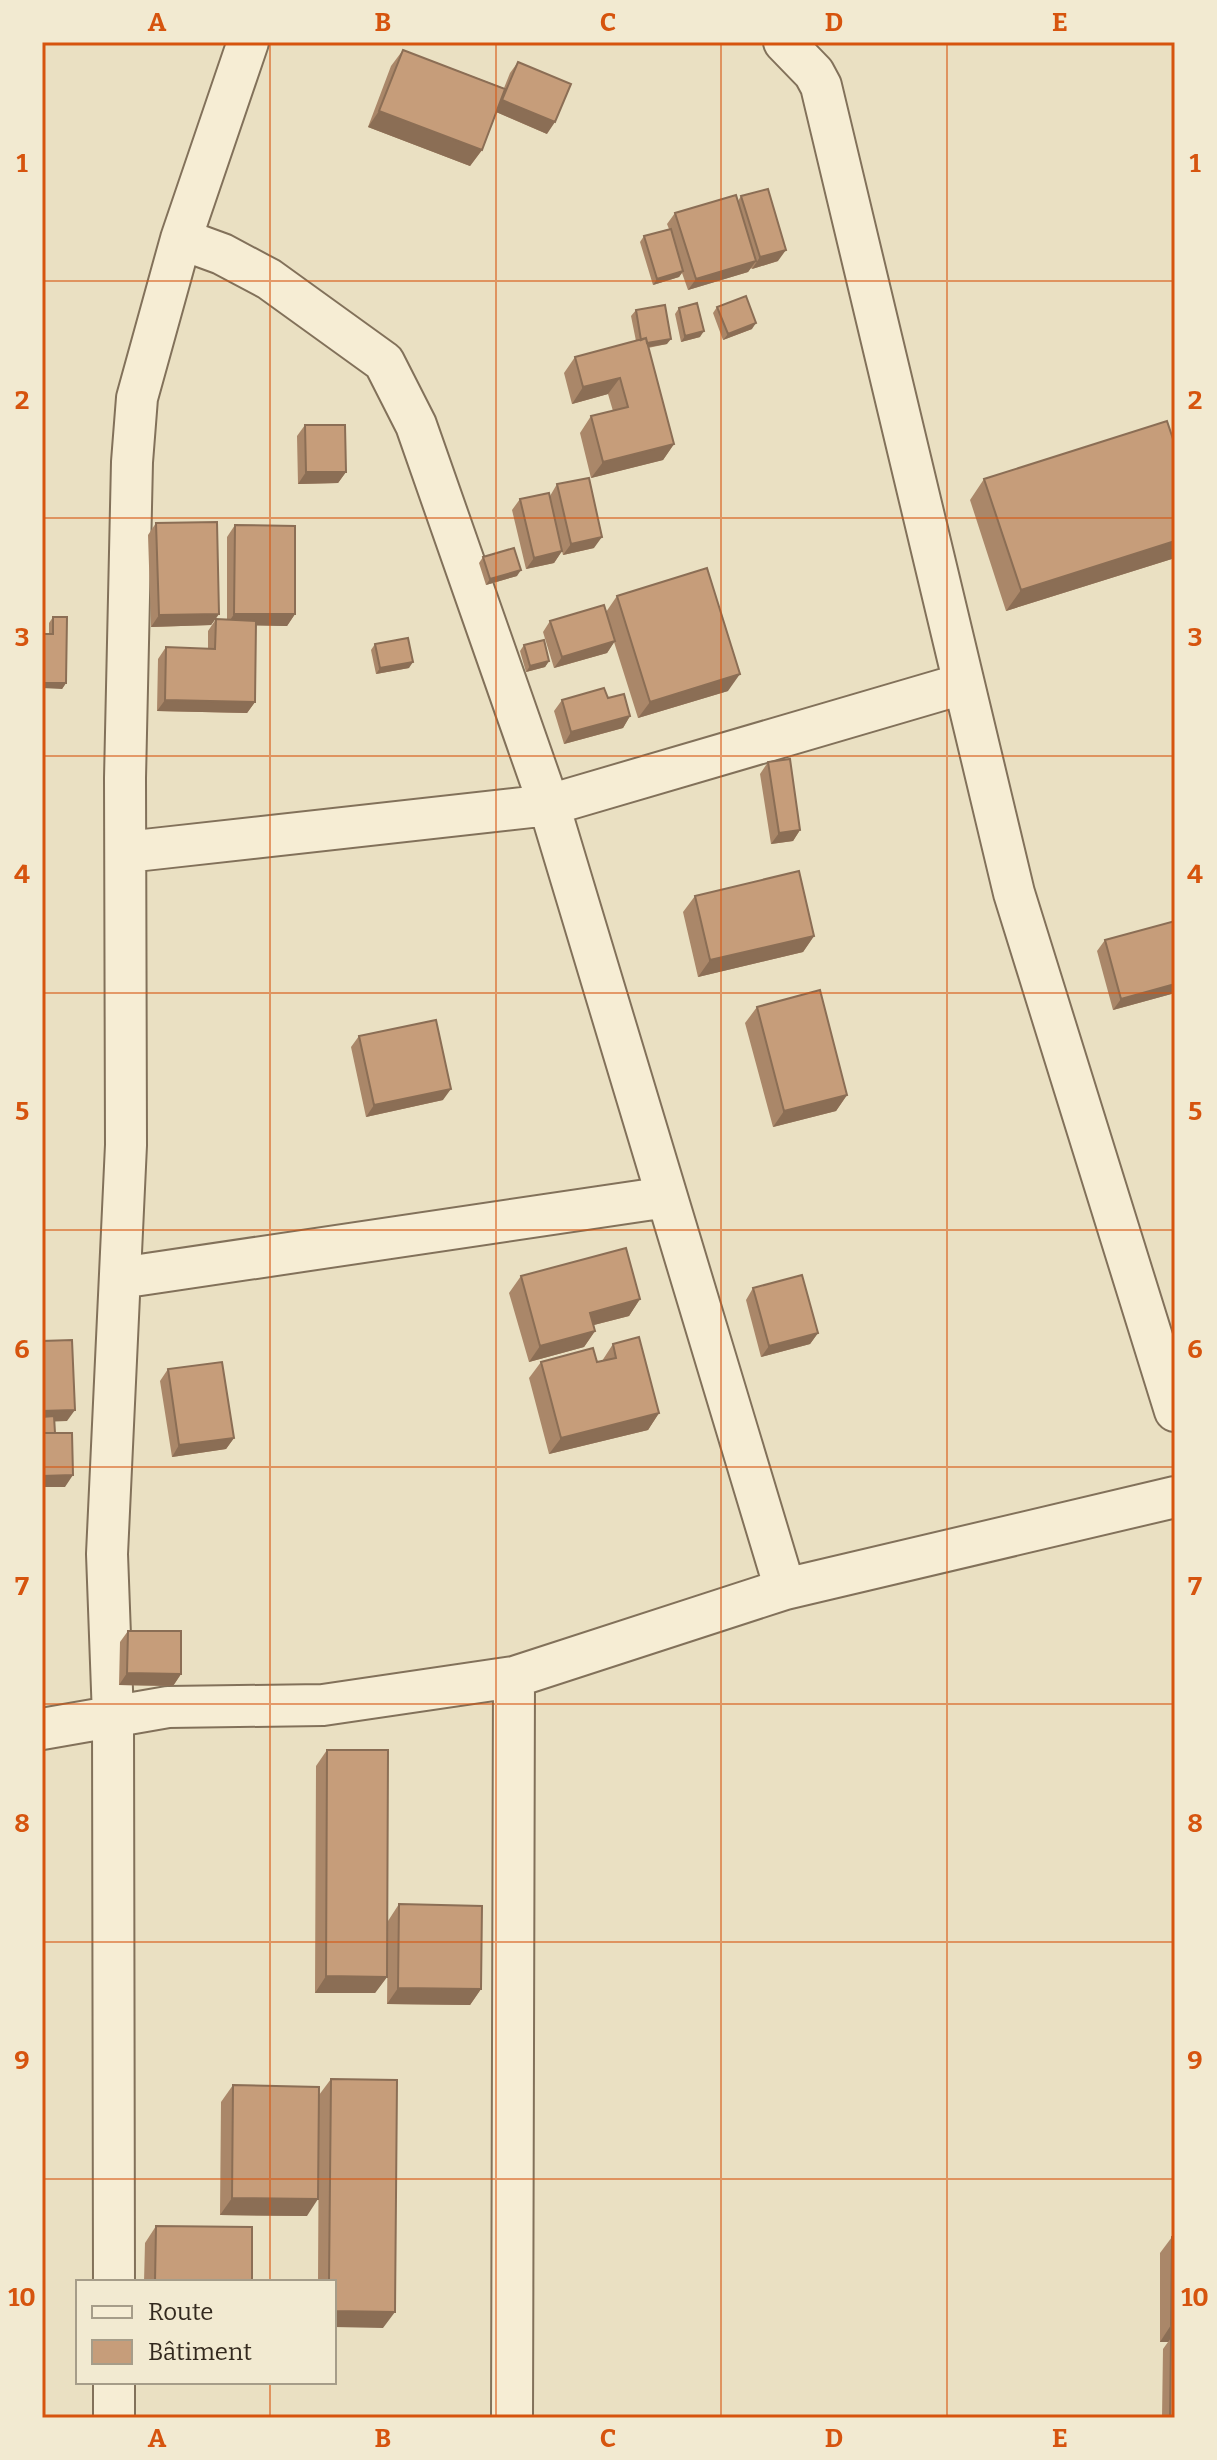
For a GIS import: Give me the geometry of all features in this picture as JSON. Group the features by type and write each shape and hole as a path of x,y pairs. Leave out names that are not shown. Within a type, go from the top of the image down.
{"street":[{"path":"114,2280 113,1717 107,1554 126,1145 126,852 132,462 137,398 181,239 248,42"},
{"path":"784,42 814,73 821,86 1014,893 1175,1411"},
{"path":"181,239 222,254 269,279 384,362 416,425 549,805 785,1589"},
{"path":"126,852 549,805 962,684"},
{"path":"120,1278 667,1197"},
{"path":"42,1729 168,1707 323,1705 514,1677 785,1589 1175,1497"},
{"path":"512,2418 514,1677"},
{"path":"114,2384 114,2418"}],"building":[{"path":"403,50 505,89 482,150 379,111"},
{"path":"518,62 571,84 555,122 502,100"},
{"path":"768,189 786,250 760,257 741,196"},
{"path":"736,195 756,261 696,279 675,213"},
{"path":"671,229 683,271 657,279 644,236"},
{"path":"746,296 756,323 728,334 717,307"},
{"path":"697,303 704,331 685,336 679,308"},
{"path":"665,305 671,339 647,343 646,338 641,340 636,310"},
{"path":"646,338 674,444 603,462 591,416 628,407 620,378 583,387 575,357"},
{"path":"1167,421 1175,445 1175,541 1021,590 984,479"},
{"path":"305,425 345,425 346,472 306,472"},
{"path":"589,478 602,537 571,544 557,484"},
{"path":"549,493 562,551 534,558 520,499"},
{"path":"217,522 219,614 159,615 156,523"},
{"path":"235,525 295,526 295,614 234,614"},
{"path":"514,548 521,570 490,579 483,557"},
{"path":"707,568 740,674 650,702 617,596"},
{"path":"42,571 43,678 42,678"},
{"path":"604,605 615,641 562,657 550,621"},
{"path":"53,617 67,617 66,683 42,683 42,634 53,634"},
{"path":"216,619 256,621 255,702 165,700 166,647 215,649"},
{"path":"408,638 413,662 380,668 375,644"},
{"path":"544,640 549,661 530,666 524,645"},
{"path":"604,688 608,698 624,694 630,716 571,732 562,700"},
{"path":"790,759 800,830 779,833 768,762"},
{"path":"799,871 814,936 710,960 695,896"},
{"path":"1175,921 1175,984 1121,999 1105,940"},
{"path":"820,990 847,1095 784,1111 757,1007"},
{"path":"436,1020 451,1089 374,1105 359,1036"},
{"path":"626,1248 640,1299 590,1313 595,1331 540,1346 521,1276"},
{"path":"802,1275 818,1333 769,1346 753,1288"},
{"path":"639,1337 659,1413 561,1438 541,1362 593,1348 597,1362 616,1358 613,1344"},
{"path":"72,1340 75,1410 42,1411 42,1341"},
{"path":"222,1362 234,1438 179,1445 168,1369"},
{"path":"54,1416 55,1433 42,1433 42,1417"},
{"path":"42,1433 72,1433 73,1475 42,1476"},
{"path":"128,1631 181,1631 181,1674 127,1673"},
{"path":"327,1750 388,1750 387,1977 326,1976"},
{"path":"399,1904 482,1906 481,1989 398,1988"},
{"path":"331,2079 397,2080 395,2312 336,2311 336,2280 329,2280"},
{"path":"233,2085 319,2087 318,2199 232,2198"},
{"path":"156,2226 252,2227 252,2280 155,2280"},
{"path":"1172,2237 1175,2237 1175,2326 1171,2325"},
{"path":"1171,2338 1175,2338 1175,2418 1170,2418"}]}
